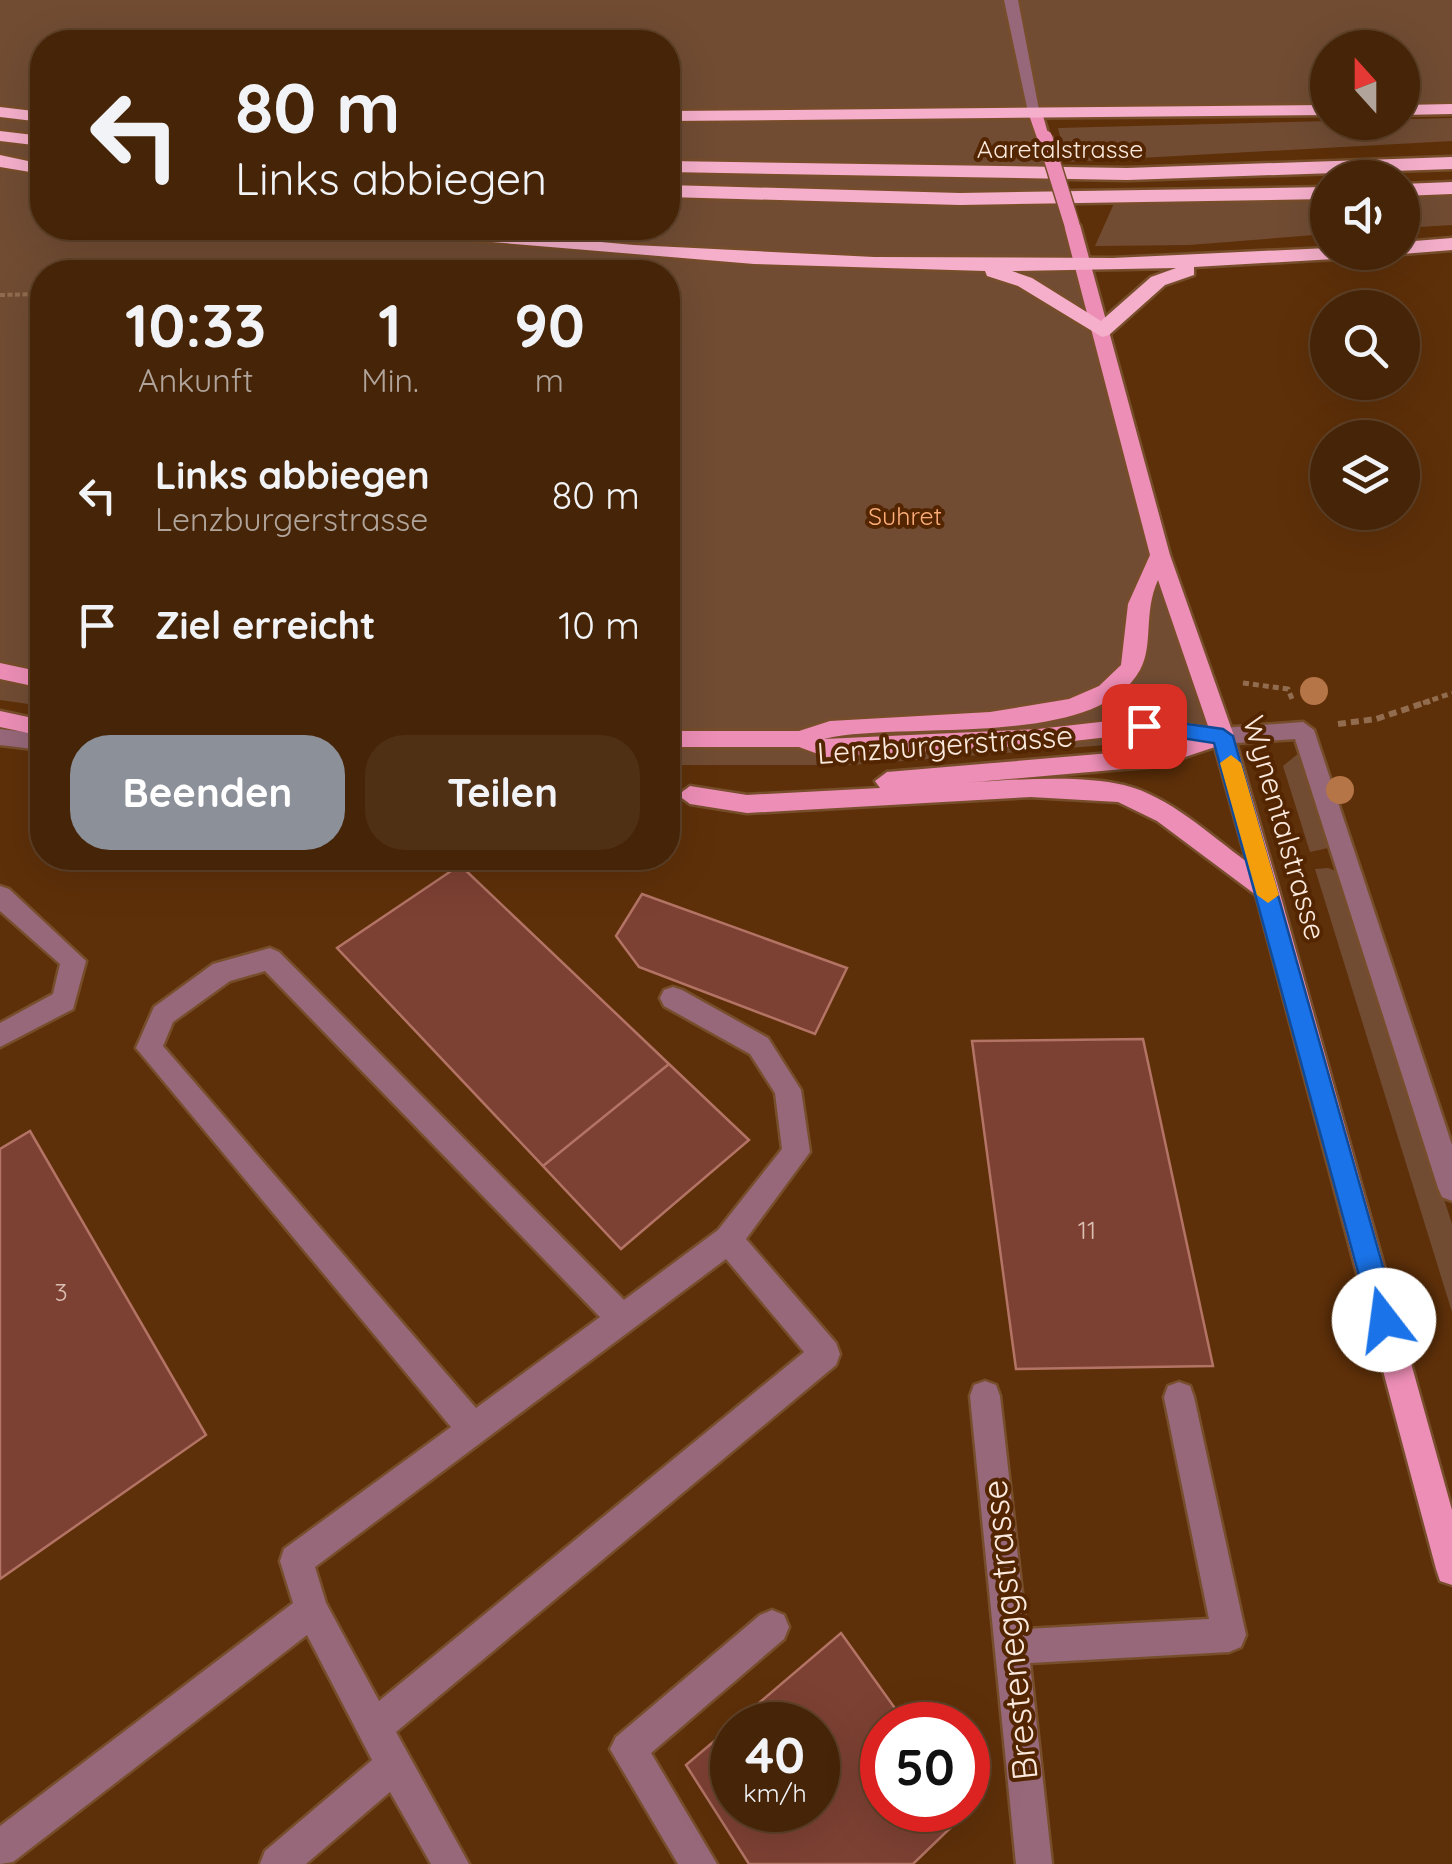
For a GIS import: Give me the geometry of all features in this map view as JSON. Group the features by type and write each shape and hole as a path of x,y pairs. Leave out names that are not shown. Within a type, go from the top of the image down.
{"highway":[{"path":"0,95 30,97"},
{"path":"1420,110 1452,109"},
{"path":"680,116 1310,110"},
{"path":"0,112 30,116"},
{"path":"0,136 30,140"},
{"path":"0,160 30,166"},
{"name":"Aaretalstrasse","path":"680,168 1092,174 1452,163"},
{"path":"1420,189 1452,188"},
{"name":"Aaretalstrasse","path":"680,192 999,199 1310,193"},
{"path":"522,240 616,249 962,266 1208,264 1310,256"},
{"path":"1420,247 1452,244"},
{"path":"962,266 999,272 1025,282 1102,331 1158,281 1208,264"}],"main road":[{"name":"Wynentalstrasse","path":"1035,112 1077,240 1160,555 1223,736 1452,1568"},
{"path":"801,739 828,729 1024,716 1102,696 1126,675 1138,654 1137,607 1160,555"},
{"path":"0,671 30,677"},
{"path":"0,719 30,725"},
{"name":"Lenzburgerstrasse","path":"680,739 801,739 826,750 1144,726 1223,736"},
{"name":"Lenzburgerstrasse","path":"680,795 1158,758 1223,736"},
{"path":"680,795 746,804 1030,788 1121,793 1165,815 1267,890"}],"street":[{"path":"1011,0 1035,112"},
{"path":"1303,730 1452,1188"},
{"name":"Lenzburgerstrasse","path":"1223,736 1303,730"},
{"path":"0,737 30,741"},
{"path":"0,896 73,961 64,1001 0,1036"},
{"path":"473,1429 149,1048 163,1015 222,972 270,959 622,1319"},
{"path":"451,1864 312,1610 296,1561 728,1240 796,1152 788,1090 758,1046 673,998"},
{"path":"375,1728 826,1354 728,1240"},
{"name":"Bresteneggstrasse","path":"985,1396 1034,1864"},
{"path":"1014,1647 1230,1636 1179,1398"},
{"path":"0,1849 312,1610"},
{"path":"700,1864 628,1749 772,1628"},
{"path":"278,1864 394,1765"}],"path":[{"path":"0,295 30,294"},
{"path":"1303,730 1376,718 1452,692"}],"green space":[{"name":"Suhret","path":"0,0 1452,0 1452,109 1420,110 1420,30 1310,30 1310,110 1036,112 1223,736 849,765 680,765 680,260 30,260 30,704 0,700"},
{"path":"1452,118 1452,141 1066,162 1058,128 1310,122 1310,140 1420,140 1420,119"},
{"path":"1452,188 1452,225 1420,227 1420,189"},
{"path":"1310,193 1310,235 1189,245 1095,246 1116,199"},
{"path":"1299,753 1333,852 1328,848 1310,852 1283,766"},
{"path":"1315,869 1339,872 1452,1224 1452,1312"}],"building":[{"path":"453,870 465,870 669,1064 543,1166 337,948"},
{"path":"642,894 847,968 815,1034 639,967 616,936"},
{"path":"1143,1039 1213,1366 1016,1369 972,1041"},
{"path":"669,1064 749,1140 621,1249 543,1166"},
{"path":"30,1131 206,1435 0,1579 0,1149"},
{"path":"841,1633 890,1702 860,1702 860,1832 946,1832 913,1864 749,1864 729,1832 840,1832 840,1702 760,1702"},
{"path":"710,1745 710,1803 686,1765"}],"slow traffic":[{"path":"1231,763 1268,895"}],"route":[{"path":"1144,726 1223,736 1384,1320"}]}
